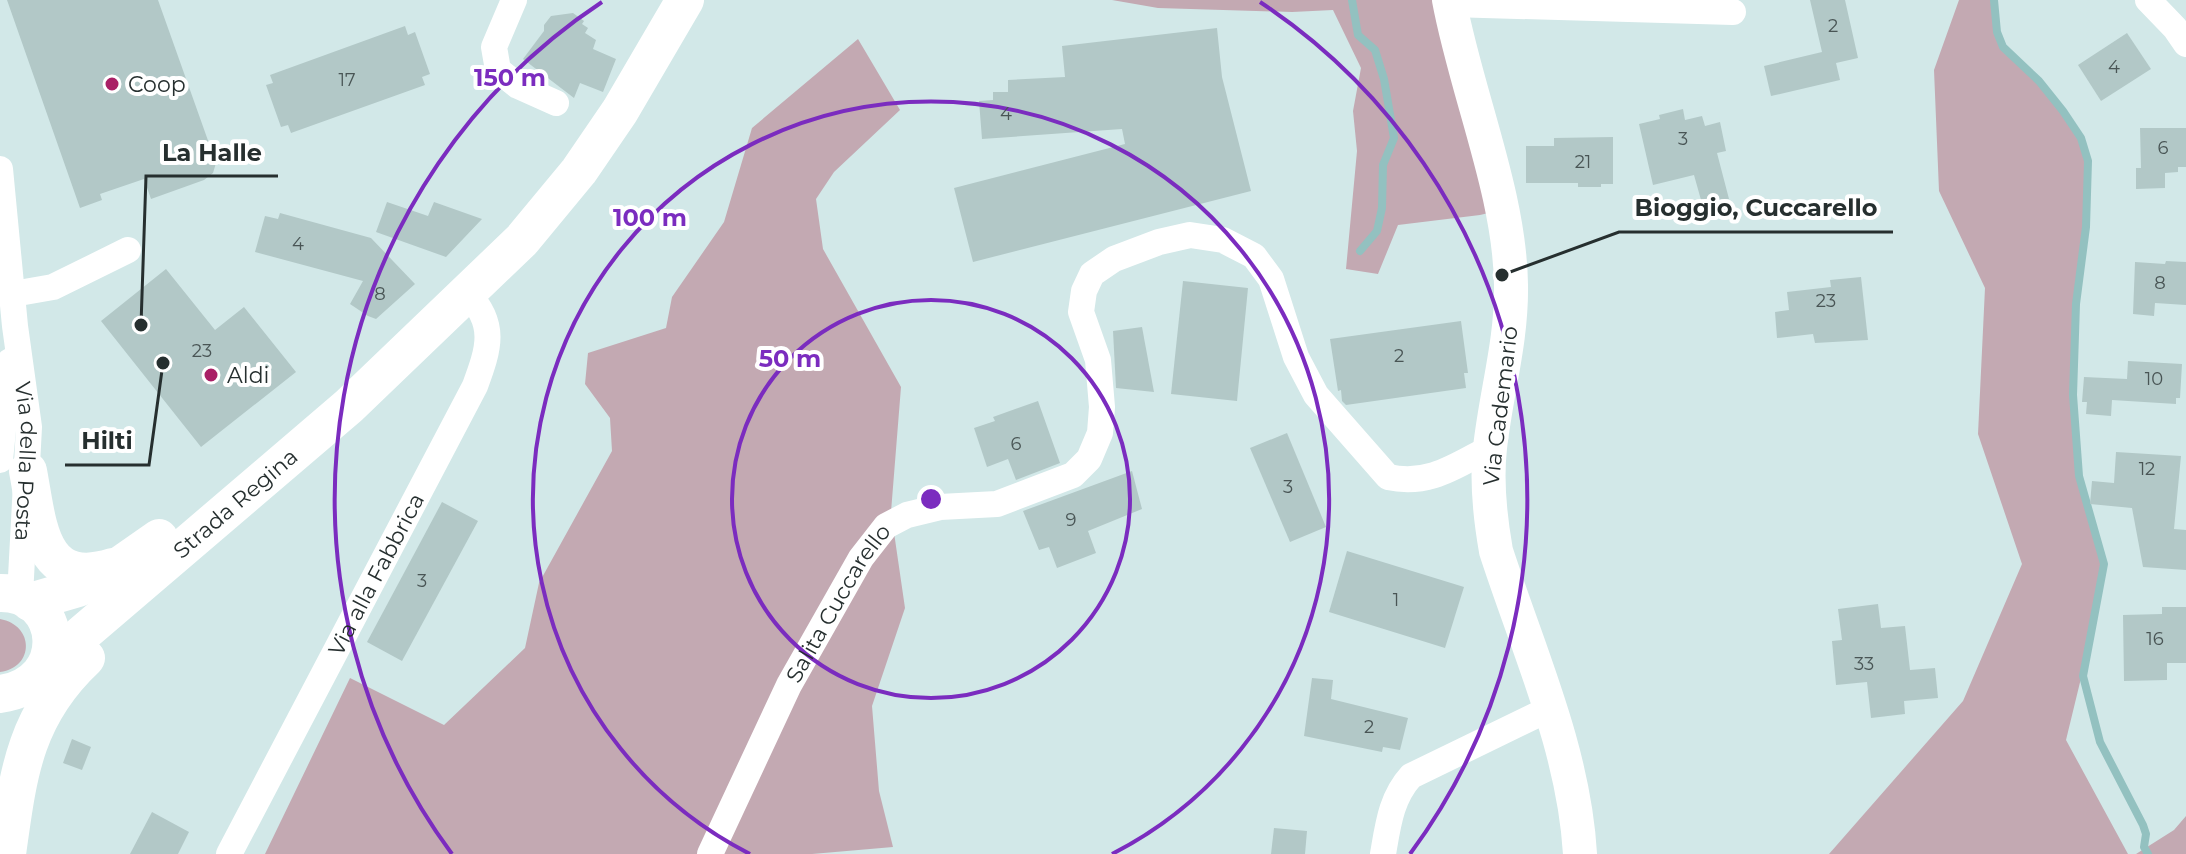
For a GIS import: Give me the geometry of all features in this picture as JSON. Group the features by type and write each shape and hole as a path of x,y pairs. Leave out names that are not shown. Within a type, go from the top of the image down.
{"main road":[{"name":"Strada Regina","path":"0,806 9,711 25,683 349,406 522,240 579,171 620,111 685,0"},
{"name":"Strada Regina","path":"17,597 78,588 119,569 182,521 339,390 426,330"},
{"path":"7,854 26,745 44,707 60,686 109,635 298,472 349,406"},
{"path":"14,466 50,556 78,571 89,572 134,558"},
{"path":"17,597 42,613 52,642 50,658 25,683"}],"street":[{"path":"514,0 494,47 498,70 518,86 556,103"},
{"path":"2148,0 2186,44"},
{"path":"1450,2 1733,12"},
{"name":"Via Cademario","path":"1450,2 1501,210 1511,284 1507,357 1490,448 1488,489 1496,551 1551,708 1569,782 1580,854"},
{"name":"Via della Posta","path":"0,169 15,326 29,427 14,466 17,597"},
{"name":"Salita Cuccarello","path":"710,854 789,685 861,558 886,526 907,515 940,507 997,504 1073,475 1089,459 1100,433 1102,407 1098,360 1081,312 1084,291 1092,274 1114,259 1159,242 1190,235 1223,240 1254,256 1271,279 1296,357 1316,395 1388,477 1416,480 1433,477 1490,448"},
{"path":"13,294 53,287 128,250"},
{"name":"Via alla Fabbrica","path":"229,854 475,386 488,337 481,307 467,293"},
{"path":"1383,854 1396,799 1411,776 1551,708"}],"shaded area":[{"path":"1112,0 1449,0 1501,210 1398,225 1378,274 1346,269 1357,151 1353,111 1361,68 1333,10 1292,12 1158,8"},
{"path":"1959,0 1994,0 1997,32 2003,47 2039,81 2063,111 2081,138 2088,161 2086,227 2076,304 2073,395 2079,476 2104,564 2099,604 2066,740 2128,854 1829,854 1963,701 2022,564 1978,434 1985,288 1939,191 1934,70"},
{"path":"858,39 900,110 834,172 816,199 823,249 901,387 891,512 905,608 872,706 879,791 893,847 812,854 265,854 350,678 444,725 525,648 539,583 612,451 610,418 585,384 588,353 666,328 672,297 724,222 752,128"},
{"path":"0,619 19,629 26,646 20,662 0,672"},
{"path":"2186,816 2186,854 2136,854 2174,830"}],"building":[{"name":"Coop","path":"7,0 158,0 216,163 213,173 204,180 151,199 144,179 100,194 102,200 80,208"},
{"path":"1810,0 1845,0 1858,58 1836,63 1840,80 1771,96 1764,66 1822,52"},
{"path":"573,13 584,21 582,24 588,28 585,33 596,40 593,49 616,59 603,92 580,83 574,98 523,59 551,16"},
{"path":"405,26 408,35 415,32 430,74 422,77 425,85 291,133 288,125 281,127 266,85 273,83 270,75"},
{"path":"1217,28 1222,77 1251,191 973,262 954,188 1125,144 1122,129 982,139 979,101 993,100 993,92 1008,92 1008,80 1065,77 1062,46"},
{"path":"2127,33 2151,69 2101,101 2078,65"},
{"path":"1683,109 1685,120 1702,116 1705,126 1720,122 1726,151 1717,153 1729,199 1701,200 1694,175 1653,185 1639,124"},
{"path":"2140,128 2186,128 2186,167 2178,167 2178,172 2165,173 2165,188 2136,189 2136,168 2141,168"},
{"path":"1613,137 1613,184 1578,187 1578,183 1526,183 1526,146 1554,146 1554,138"},
{"path":"387,202 428,216 434,202 482,219 446,257 376,232"},
{"path":"280,213 371,238 415,284 376,319 368,316 350,304 363,281 255,252 265,216 278,219"},
{"path":"2166,261 2186,262 2186,305 2155,303 2154,316 2133,314 2135,262 2165,264"},
{"path":"166,269 215,330 244,307 296,372 201,447 101,321"},
{"path":"1861,277 1868,340 1815,343 1813,334 1777,338 1775,312 1789,310 1787,292 1831,287 1830,280"},
{"path":"1183,281 1248,288 1237,401 1171,394"},
{"path":"1461,321 1468,373 1464,373 1466,388 1346,405 1342,401 1330,339"},
{"path":"1142,327 1154,392 1116,388 1113,331"},
{"path":"2128,361 2182,364 2180,398 2176,398 2176,404 2112,400 2111,416 2086,414 2087,402 2082,402 2084,377 2127,379"},
{"path":"1038,401 1060,463 1016,480 1008,459 987,467 974,428 995,421 993,417"},
{"path":"1287,433 1326,527 1290,542 1250,448"},
{"path":"2116,452 2181,456 2174,529 2186,530 2186,570 2143,567 2132,508 2090,504 2092,481 2114,483"},
{"path":"1132,471 1142,509 1088,531 1096,553 1057,568 1049,547 1039,550 1023,511"},
{"path":"442,502 478,521 402,661 367,642"},
{"path":"1347,551 1464,587 1445,648 1329,612"},
{"path":"1878,604 1881,628 1905,626 1910,670 1935,668 1938,698 1904,701 1905,714 1871,718 1867,682 1836,685 1832,641 1842,640 1838,609"},
{"path":"2162,607 2186,607 2186,663 2167,663 2167,680 2124,681 2123,615 2162,614"},
{"path":"1312,678 1333,680 1331,699 1408,718 1400,750 1383,747 1382,752 1304,736"},
{"path":"72,739 91,747 82,770 63,763"},
{"path":"152,812 189,832 178,854 130,854"},
{"path":"1274,828 1307,831 1305,854 1271,854"}],"waterway":[{"path":"1352,0 1358,35 1375,50 1384,79 1394,138 1383,165 1382,208 1377,231 1360,251"},
{"path":"1994,0 1997,32 2003,47 2039,81 2063,111 2081,138 2088,161 2086,227 2076,304 2073,395 2079,476 2104,564 2083,676 2100,742 2143,825 2146,834 2144,847 2148,854"}],"place":[{"name":"Coop","path":"112,84"},
{"name":"Bioggio, Cuccarello","path":"1502,275"},
{"name":"La Halle","path":"141,325"},
{"name":"Hilti","path":"163,363"},
{"name":"Aldi","path":"211,375"}]}
